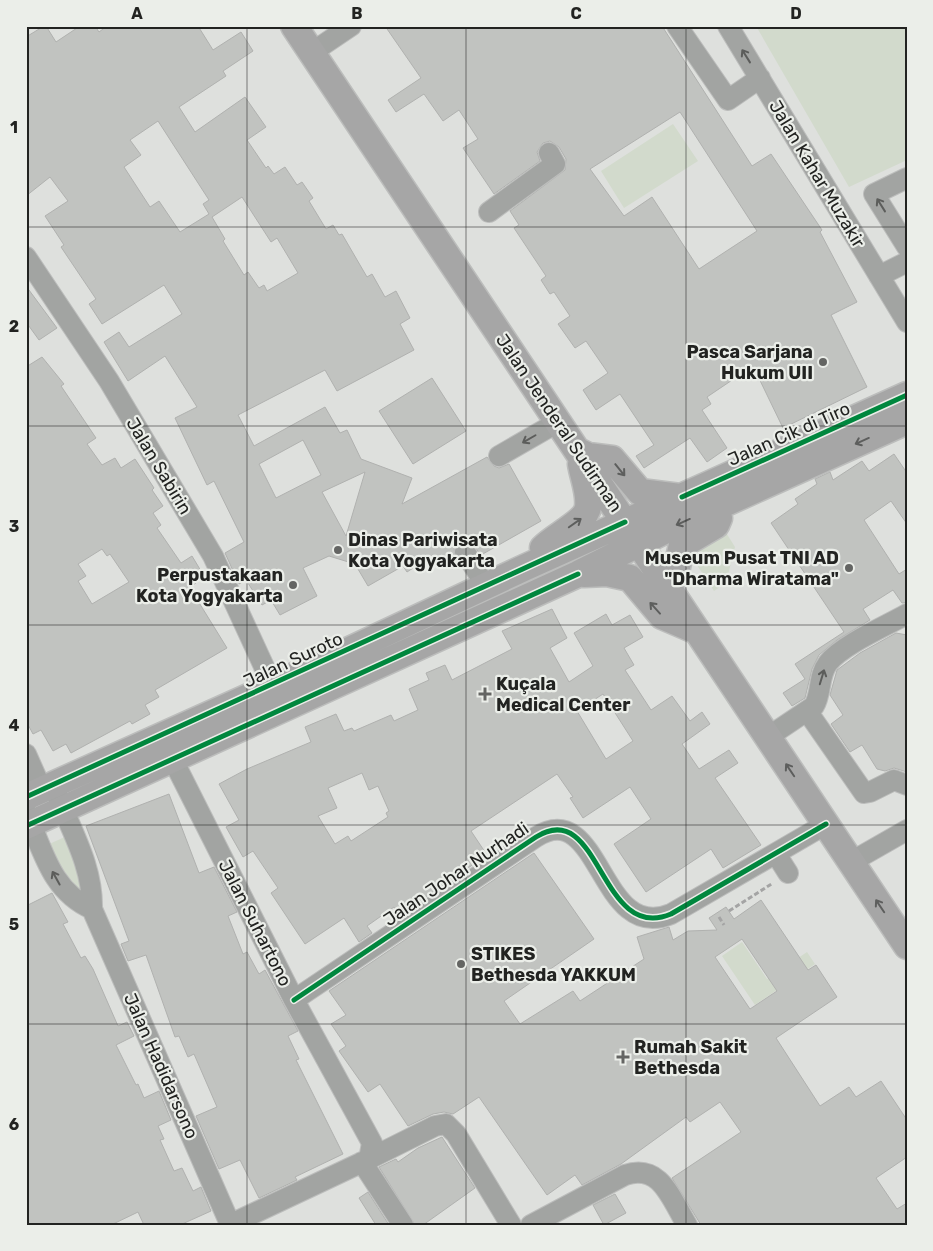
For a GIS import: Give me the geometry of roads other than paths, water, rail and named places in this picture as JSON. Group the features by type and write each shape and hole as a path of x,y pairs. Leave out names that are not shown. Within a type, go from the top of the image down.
{"main road":[{"name":"Jalan Jenderal Sudirman","path":"294,26 907,946"},
{"name":"Jalan Cik di Tiro","path":"625,522 907,395"},
{"name":"Jalan Cik di Tiro","path":"640,544 725,503 907,421"},
{"path":"578,451 588,456 612,460 640,492 682,497"},
{"path":"526,567 552,538 580,520 586,512 588,504 578,451"},
{"path":"677,567 682,545 716,525 725,503"},
{"name":"Jalan Suroto","path":"40,791 273,686 625,522"},
{"path":"28,821 63,810 284,710 640,544"},
{"path":"578,574 608,574 630,578 662,616 698,631"}],"street":[{"path":"311,52 351,26"},
{"path":"677,26 728,100 760,78"},
{"name":"Jalan Kahar Muzakir","path":"728,26 907,322"},
{"path":"489,212 555,164 549,152"},
{"path":"907,178 874,194 907,247"},
{"name":"Jalan Sabirin","path":"26,257 109,381 213,556 284,710"},
{"path":"879,276 907,262"},
{"path":"499,456 558,422"},
{"path":"465,552 478,573"},
{"path":"768,737 807,711 817,700 821,675 828,662 841,652 907,614"},
{"path":"807,711 864,793 894,780 907,785"},
{"name":"Jalan Hadidarsono","path":"26,754 40,791 63,810 87,865 92,886 92,909 230,1224"},
{"name":"Jalan Suhartono","path":"173,760 294,1000 370,1137 372,1143 366,1161"},
{"path":"28,821 60,885 73,900 92,909"},
{"name":"Jalan Johar Nurhadi","path":"294,1000 528,842 552,829 558,828 574,833 619,898 630,909 650,917 671,914 826,824"},
{"path":"851,862 907,830"},
{"path":"776,854 788,873"},
{"path":"230,1224 366,1161 435,1126 446,1124 456,1134 508,1224"},
{"path":"366,1161 403,1225"},
{"path":"532,1225 624,1175 637,1171 646,1172 659,1180 687,1225"}],"place":[{"name":"Pasca Sarjana Hukum UII","path":"823,362"},
{"name":"Dinas Pariwisata Kota Yogyakarta","path":"338,550"},
{"name":"Museum Pusat TNI AD \"Dharma Wiratama\"","path":"849,568"},
{"name":"Perpustakaan Kota Yogyakarta","path":"293,585"},
{"name":"Kuçala Medical Center","path":"485,694"},
{"name":"STIKES Bethesda YAKKUM","path":"461,964"},
{"name":"Rumah Sakit Bethesda","path":"623,1057"}]}
